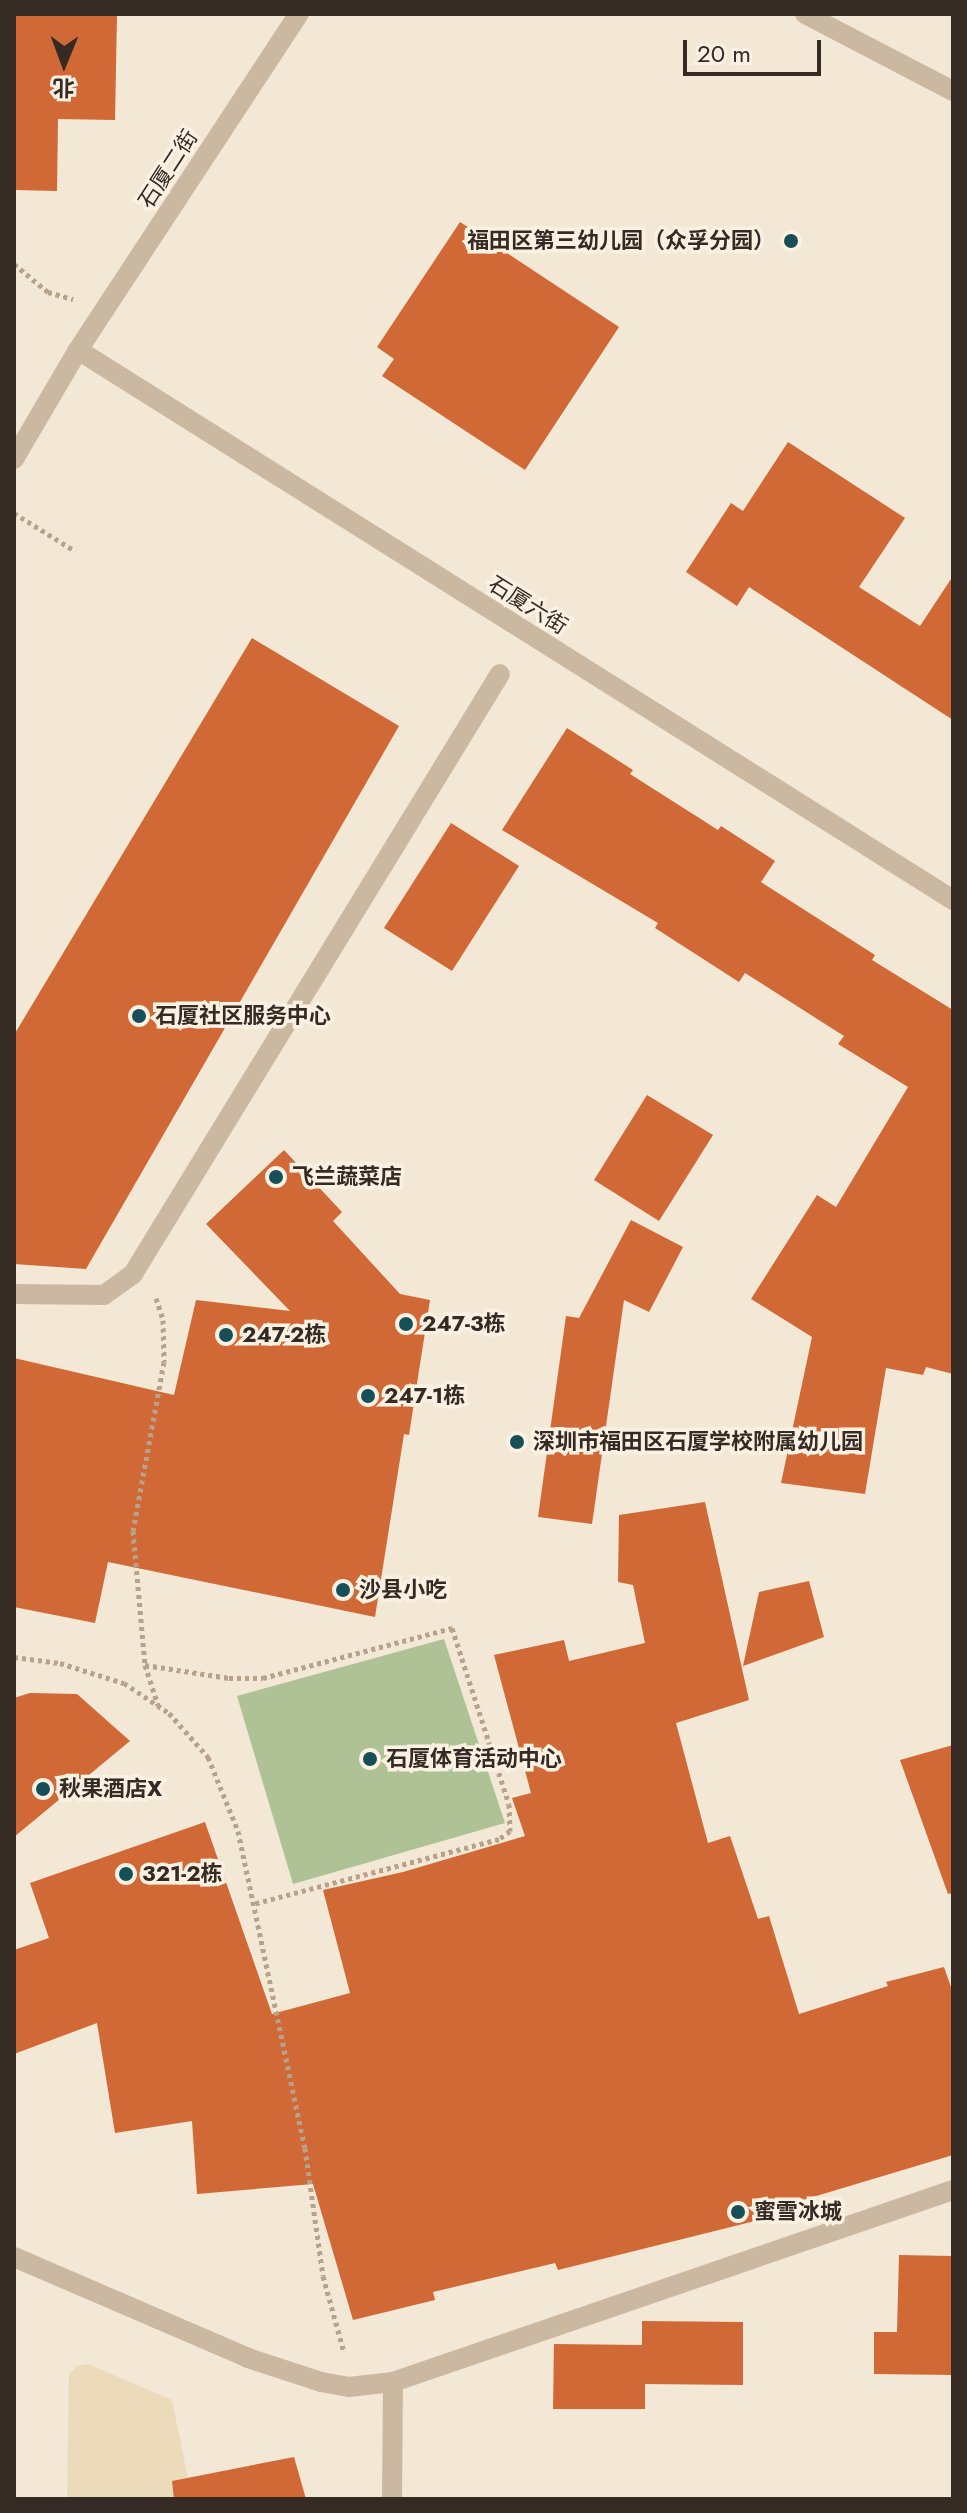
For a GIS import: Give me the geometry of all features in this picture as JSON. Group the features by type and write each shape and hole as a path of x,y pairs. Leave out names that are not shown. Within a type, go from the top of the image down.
{"street":[{"name":"石厦二街","path":"14,459 78,350 299,14"},
{"path":"805,14 953,91"},
{"name":"石厦六街","path":"78,350 953,900"},
{"path":"14,1294 104,1295 123,1284 137,1269 500,674"},
{"path":"14,2257 248,2358 321,2382 356,2386 393,2382 953,2190"},
{"path":"392,2499 393,2382"}],"path":[{"path":"14,264 48,292 73,299"},
{"path":"14,513 75,551"},
{"path":"137,1269 157,1298 163,1320 164,1362 133,1531 136,1597 145,1665 159,1706"},
{"path":"145,1665 229,1678 263,1678 452,1628 509,1804 510,1831 499,1839 253,1904"},
{"path":"14,1657 60,1663 124,1683 159,1706 208,1757 238,1831 305,2148 323,2276 356,2386"}],"green space":[{"name":"石厦体育活动中心","path":"444,1639 505,1823 293,1884 237,1696"}],"shaded area":[{"path":"88,2364 172,2400 192,2499 67,2499 69,2374 77,2366"}],"building":[{"path":"14,14 117,14 115,120 58,119 57,191 14,190"},
{"path":"460,222 619,327 525,470 382,376 394,359 377,347"},
{"path":"788,442 905,518 859,587 920,626 953,576 953,720 749,587 737,606 686,572 731,503 743,511"},
{"path":"252,638 399,726 86,1269 14,1264 14,1035"},
{"path":"567,728 633,770 630,774 718,830 721,826 775,861 761,882 875,955 872,960 953,1010 953,1374 926,1367 923,1375 886,1368 865,1494 781,1483 812,1337 751,1299 817,1195 836,1207 908,1087 838,1044 844,1036 745,973 739,982 655,928 658,923 502,830"},
{"path":"451,823 519,866 452,971 384,928"},
{"path":"647,1095 713,1135 659,1221 594,1180"},
{"path":"284,1150 342,1212 333,1221 400,1294 430,1300 409,1435 404,1434 375,1617 108,1562 95,1623 14,1607 14,1358 174,1395 196,1300 290,1311 206,1224"},
{"path":"631,1220 683,1247 649,1312 624,1300 592,1524 538,1517 566,1316 579,1318"},
{"path":"705,1502 749,1700 676,1723 708,1843 730,1836 758,1919 769,1916 799,2014 888,1986 886,1982 944,1967 953,1993 953,2155 753,2215 755,2221 558,2270 555,2263 433,2292 435,2300 353,2320 313,2184 197,2194 192,2121 115,2133 97,2023 14,2054 14,1950 49,1938 30,1883 205,1822 272,2014 350,1993 323,1890 403,1872 525,1836 512,1798 531,1793 494,1655 564,1640 569,1661 645,1643 633,1585 618,1582 619,1515"},
{"path":"809,1581 824,1637 743,1666 759,1592"},
{"name":"秋果酒店X","path":"30,1693 77,1694 130,1741 14,1837 14,1698"},
{"path":"953,1745 953,1893 948,1894 900,1760"},
{"path":"899,2255 953,2256 953,2375 874,2374 874,2332 897,2332"},
{"path":"642,2321 743,2322 743,2385 645,2384 645,2409 553,2409 554,2344 642,2345"},
{"path":"294,2457 306,2499 174,2499 172,2481"}],"place":[{"name":"福田区第三幼儿园（众孚分园）","path":"791,241"},
{"name":"石厦社区服务中心","path":"139,1016"},
{"name":"飞兰蔬菜店","path":"276,1177"},
{"name":"247-3栋","path":"406,1324"},
{"name":"247-2栋","path":"226,1335"},
{"name":"247-1栋","path":"368,1396"},
{"name":"深圳市福田区石厦学校附属幼儿园","path":"517,1442"},
{"name":"沙县小吃","path":"343,1590"},
{"name":"石厦体育活动中心","path":"370,1759"},
{"name":"秋果酒店X","path":"43,1789"},
{"name":"321-2栋","path":"126,1874"},
{"name":"蜜雪冰城","path":"738,2212"}]}
